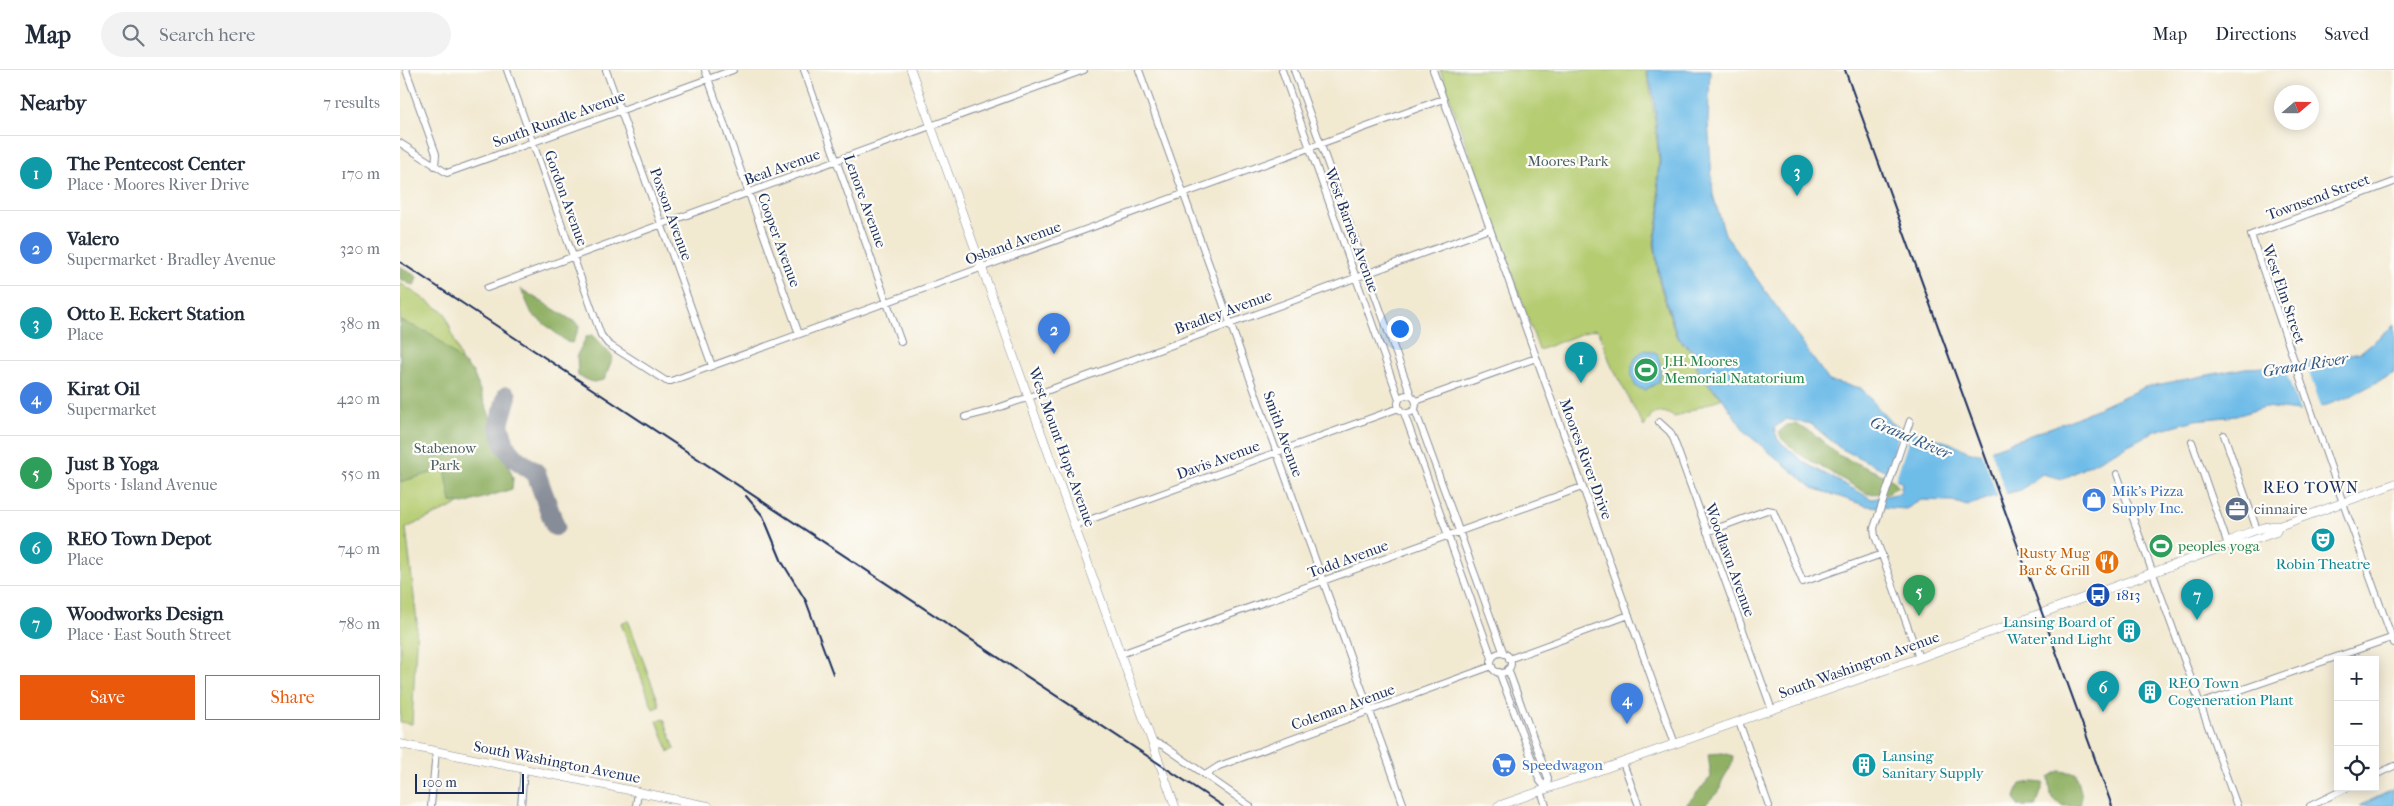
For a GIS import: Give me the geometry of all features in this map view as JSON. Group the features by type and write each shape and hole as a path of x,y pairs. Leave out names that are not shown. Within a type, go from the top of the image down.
{"street":[{"path":"406,70 436,154 435,166"},
{"name":"Gordon Avenue","path":"507,70 601,335"},
{"name":"Poxson Avenue","path":"606,70 712,366"},
{"name":"Cooper Avenue","path":"705,70 799,334"},
{"name":"South Rundle Avenue","path":"400,143 447,173 452,172 732,70"},
{"name":"Lenore Avenue","path":"804,70 901,342"},
{"name":"West Mount Hope Avenue","path":"911,70 1175,806"},
{"name":"Beal Avenue","path":"487,288 1084,70"},
{"name":"Smith Avenue","path":"1139,70 1404,806"},
{"name":"West Barnes Avenue","path":"1282,70 1399,399"},
{"name":"West Barnes Avenue","path":"1294,70 1411,395"},
{"name":"Moores River Drive","path":"1433,70 1675,744"},
{"name":"Osband Avenue","path":"601,335 608,344 666,381 671,381 1443,99"},
{"name":"Townsend Street","path":"2251,235 2394,182"},
{"name":"Bradley Avenue","path":"965,417 1029,397 1490,228"},
{"name":"West Elm Street","path":"2251,235 2343,503 2393,639"},
{"path":"1416,401 1536,358"},
{"path":"1510,659 1504,654 1459,532 1415,410 1416,401 1411,395 1403,396 1399,399 1401,411 1492,658 1492,666 1499,672 1544,790 1546,806"},
{"path":"1401,411 1410,413 1415,410"},
{"name":"Davis Avenue","path":"1075,525 1277,452 1401,411"},
{"path":"1910,421 1875,522 1875,536 1920,658"},
{"name":"Woodlawn Avenue","path":"1659,422 1670,432 1674,440 1772,710"},
{"path":"2224,435 2257,530"},
{"path":"2192,442 2228,545"},
{"path":"2117,474 2237,806"},
{"name":"South Washington Avenue","path":"2228,545 2231,540 2257,530 2274,525 2279,526 2394,484"},
{"name":"Todd Avenue","path":"1121,654 1582,486"},
{"path":"1707,532 1767,510 1773,512 1802,582 1882,554"},
{"name":"South Washington Avenue","path":"1498,806 1920,658 2228,545 2231,547 2276,532 2279,526"},
{"path":"1510,659 1629,615"},
{"path":"2200,704 2393,639"},
{"path":"1492,658 1497,654 1504,654"},
{"path":"1510,659 1508,669 1548,778 1544,790"},
{"name":"Coleman Avenue","path":"1204,775 1219,766 1492,666"},
{"path":"1499,672 1508,669"},
{"path":"1739,722 1769,806"},
{"path":"1153,742 1164,746 1250,806"},
{"name":"South Washington Avenue","path":"400,744 708,806"},
{"path":"431,806 436,751"},
{"path":"1623,763 1639,806"},
{"path":"2379,773 2394,766"},
{"path":"521,806 524,769"},
{"path":"2310,806 2341,791"},
{"path":"636,806 638,792"}],"green space":[{"name":"Moores Park","path":"1440,70 1646,70 1652,98 1659,161 1657,179 1660,208 1654,242 1659,282 1676,336 1693,353 1699,376 1722,398 1675,417 1664,412 1652,414 1644,427 1611,365 1599,331 1594,329 1539,350"},
{"path":"400,266 417,277 414,286 400,279"},
{"name":"Stabenow Park","path":"400,283 445,313 503,484 406,528 417,622 412,724 400,722"},
{"path":"521,289 578,324 579,328 572,343 567,342 532,314"},
{"name":"Stabenow Park","path":"400,320 433,335 473,372 513,478 512,489 464,504 451,502 445,469 400,482"},
{"path":"592,335 613,357 604,380 593,382 578,376 577,355 587,336"},
{"path":"1795,424 1813,433 1838,455 1883,475 1894,481 1898,487 1887,493 1868,494 1799,454 1782,439 1779,432 1787,425"},
{"path":"628,620 660,706 653,709 621,623"},
{"path":"664,719 675,749 669,752 657,721"},
{"path":"1722,753 1733,756 1720,790 1704,806 1685,806 1711,777 1708,754"},
{"path":"2059,771 2076,773 2082,796 2080,806 2061,806 2051,796 2049,777"},
{"path":"2044,783 2036,806 2018,806 2015,797 2020,784"}],"water":[{"name":"Grand River","path":"1647,70 1710,70 1708,121 1713,195 1725,234 1829,381 1861,388 1891,423 1903,429 1979,454 2071,420 2145,387 2245,368 2285,366 2361,352 2394,325 2394,373 2349,397 2307,412 2265,407 2236,416 2195,420 2155,431 2063,479 2042,474 2021,490 1992,497 1967,506 1952,501 1921,500 1906,509 1867,506 1813,488 1746,433 1720,395 1700,375 1694,352 1677,336 1660,281 1655,243 1661,209 1658,179 1660,161 1654,98","holes":["1786,419 1811,424 1840,448 1884,470 1902,483 1900,493 1872,499 1805,463 1778,440 1774,428"]},
{"path":"1645,350 1657,353 1661,367 1659,382 1645,390 1636,387 1632,376 1632,366 1640,353"},
{"path":"2394,789 2394,806 2359,806"}],"pier":[{"path":"2304,359 2322,409 2307,415 2301,414 2283,363"},
{"path":"1902,426 1912,430 1895,481 1886,474"},
{"path":"1990,447 2007,496 1998,498 1981,450"}],"taxiway":[{"path":"507,396 499,424 505,446 516,459 536,473 555,526"}],"railway":[{"path":"1845,70 2112,806"},
{"path":"400,262 1223,806"},
{"path":"746,496 763,516 782,562 806,601 833,674"}],"place":[{"name":"Otto E. Eckert Station","path":"1797,196"},
{"name":"Valero","path":"1054,354"},
{"name":"J.H. Moores Memorial Natatorium","path":"1646,370"},
{"name":"The Pentecost Center","path":"1581,383"},
{"name":"Mik's Pizza Supply Inc.","path":"2094,500"},
{"name":"cinnaire","path":"2237,509"},
{"name":"Robin Theatre","path":"2323,540"},
{"name":"peoples yoga","path":"2161,546"},
{"name":"Rusty Mug Bar & Grill","path":"2107,562"},
{"name":"1813","path":"2098,595"},
{"name":"Just B Yoga","path":"1919,616"},
{"name":"Woodworks Design","path":"2197,620"},
{"name":"Lansing Board of Water and Light","path":"2129,631"},
{"name":"REO Town Cogeneration Plant","path":"2150,692"},
{"name":"REO Town Depot","path":"2103,712"},
{"name":"Kirat Oil","path":"1627,724"},
{"name":"Speedwagon","path":"1504,765"},
{"name":"Lansing Sanitary Supply","path":"1864,765"}],"district":[{"name":"REO TOWN","path":"2311,487"}]}
